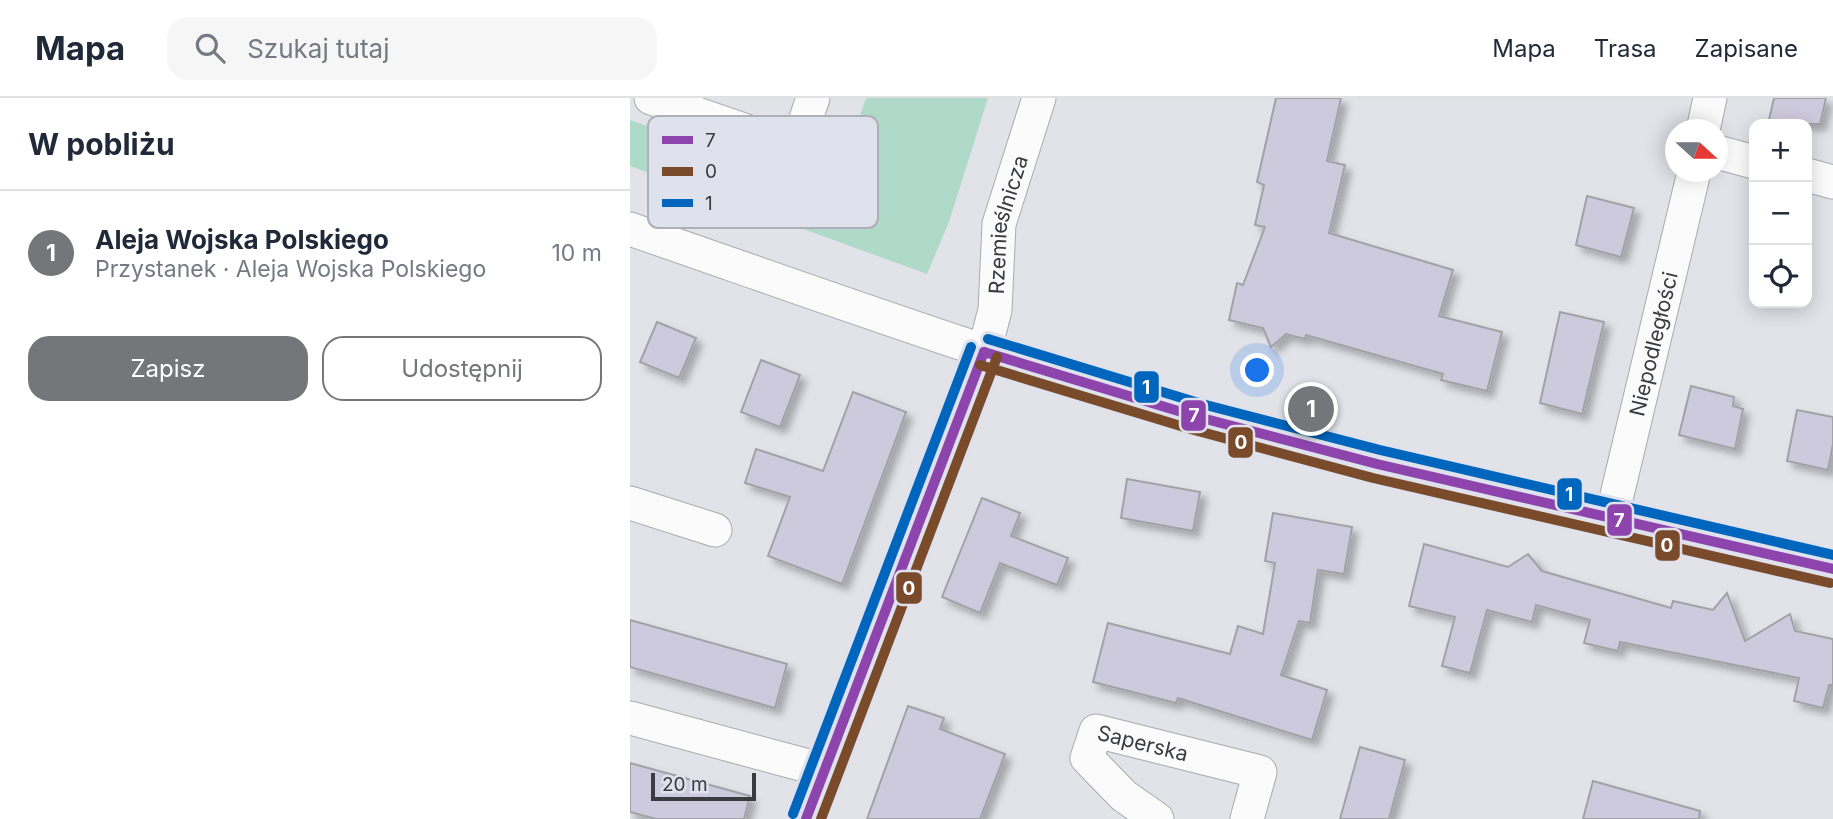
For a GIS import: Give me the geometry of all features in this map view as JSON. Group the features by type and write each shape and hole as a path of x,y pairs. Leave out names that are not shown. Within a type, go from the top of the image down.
{"street":[{"path":"650,98 703,116"},
{"path":"807,116 813,98"},
{"name":"Rzemieślnicza","path":"806,819 984,352 995,310 999,224 1039,98"},
{"path":"1705,119 1710,98"},
{"path":"1728,155 1749,161"},
{"path":"1812,176 1833,182"},
{"name":"Niepodległości","path":"1612,516 1692,182"},
{"path":"630,229 984,352 1224,424 1377,464 1833,569"},
{"path":"630,503 715,530"},
{"path":"630,718 823,770"},
{"name":"Saperska","path":"1157,819 1124,796 1087,758 1096,731 1260,772 1247,819"}],"green space":[{"path":"866,98 988,98 949,222 927,274 800,228 878,228 878,116 860,116"},
{"path":"630,120 648,126 648,173 630,166"}],"building":[{"path":"1276,98 1341,98 1327,161 1345,165 1329,233 1453,270 1439,316 1502,332 1487,391 1441,380 1443,374 1306,335 1305,339 1286,334 1271,347 1263,328 1229,320 1237,283 1243,285 1265,227 1255,225 1264,185 1257,182"},
{"path":"1774,98 1826,98 1820,124 1812,124 1812,119 1769,119"},
{"path":"1587,196 1634,208 1621,257 1576,245"},
{"path":"1560,312 1604,322 1582,414 1540,403"},
{"path":"657,322 696,338 679,378 640,362"},
{"path":"761,360 800,375 780,427 741,412"},
{"path":"1691,386 1734,397 1733,406 1743,409 1735,449 1679,435"},
{"path":"853,392 906,412 842,584 768,556 790,497 745,483 756,449 823,471"},
{"path":"1797,410 1833,417 1833,444 1828,470 1787,461"},
{"path":"1127,479 1200,492 1193,531 1121,518"},
{"path":"982,498 1020,513 1011,536 1068,558 1057,585 1000,563 980,613 942,597"},
{"path":"1273,513 1352,527 1344,574 1318,570 1310,623 1299,621 1281,675 1327,690 1312,740 1178,698 1176,703 1093,682 1108,623 1230,654 1238,626 1263,634 1275,563 1265,561"},
{"path":"1424,544 1508,567 1528,554 1542,571 1671,608 1673,601 1713,610 1727,593 1745,641 1790,614 1795,631 1833,639 1833,685 1829,685 1823,708 1794,701 1799,678 1620,642 1618,651 1584,643 1590,620 1536,605 1532,622 1487,610 1470,673 1442,666 1455,617 1409,606"},
{"path":"630,620 787,664 775,708 630,667"},
{"path":"908,706 944,718 940,729 1005,754 980,819 867,819"},
{"path":"1360,747 1405,760 1389,819 1340,819"},
{"path":"630,763 750,796 744,819 656,819 630,812"},
{"path":"1593,781 1700,811 1699,819 1583,819"}],"transit line":[{"name":"1","path":"988,339 1202,404 1380,450 1833,555"},
{"name":"1","path":"793,814 971,347"},
{"name":"7","path":"984,352 1198,417 1377,464 1833,569"},
{"name":"7","path":"806,819 984,352"},
{"name":"0","path":"821,819 997,357"},
{"name":"0","path":"980,365 1194,430 1373,478 1830,583"}],"place":[{"name":"Aleja Wojska Polskiego","path":"1311,409"}]}
